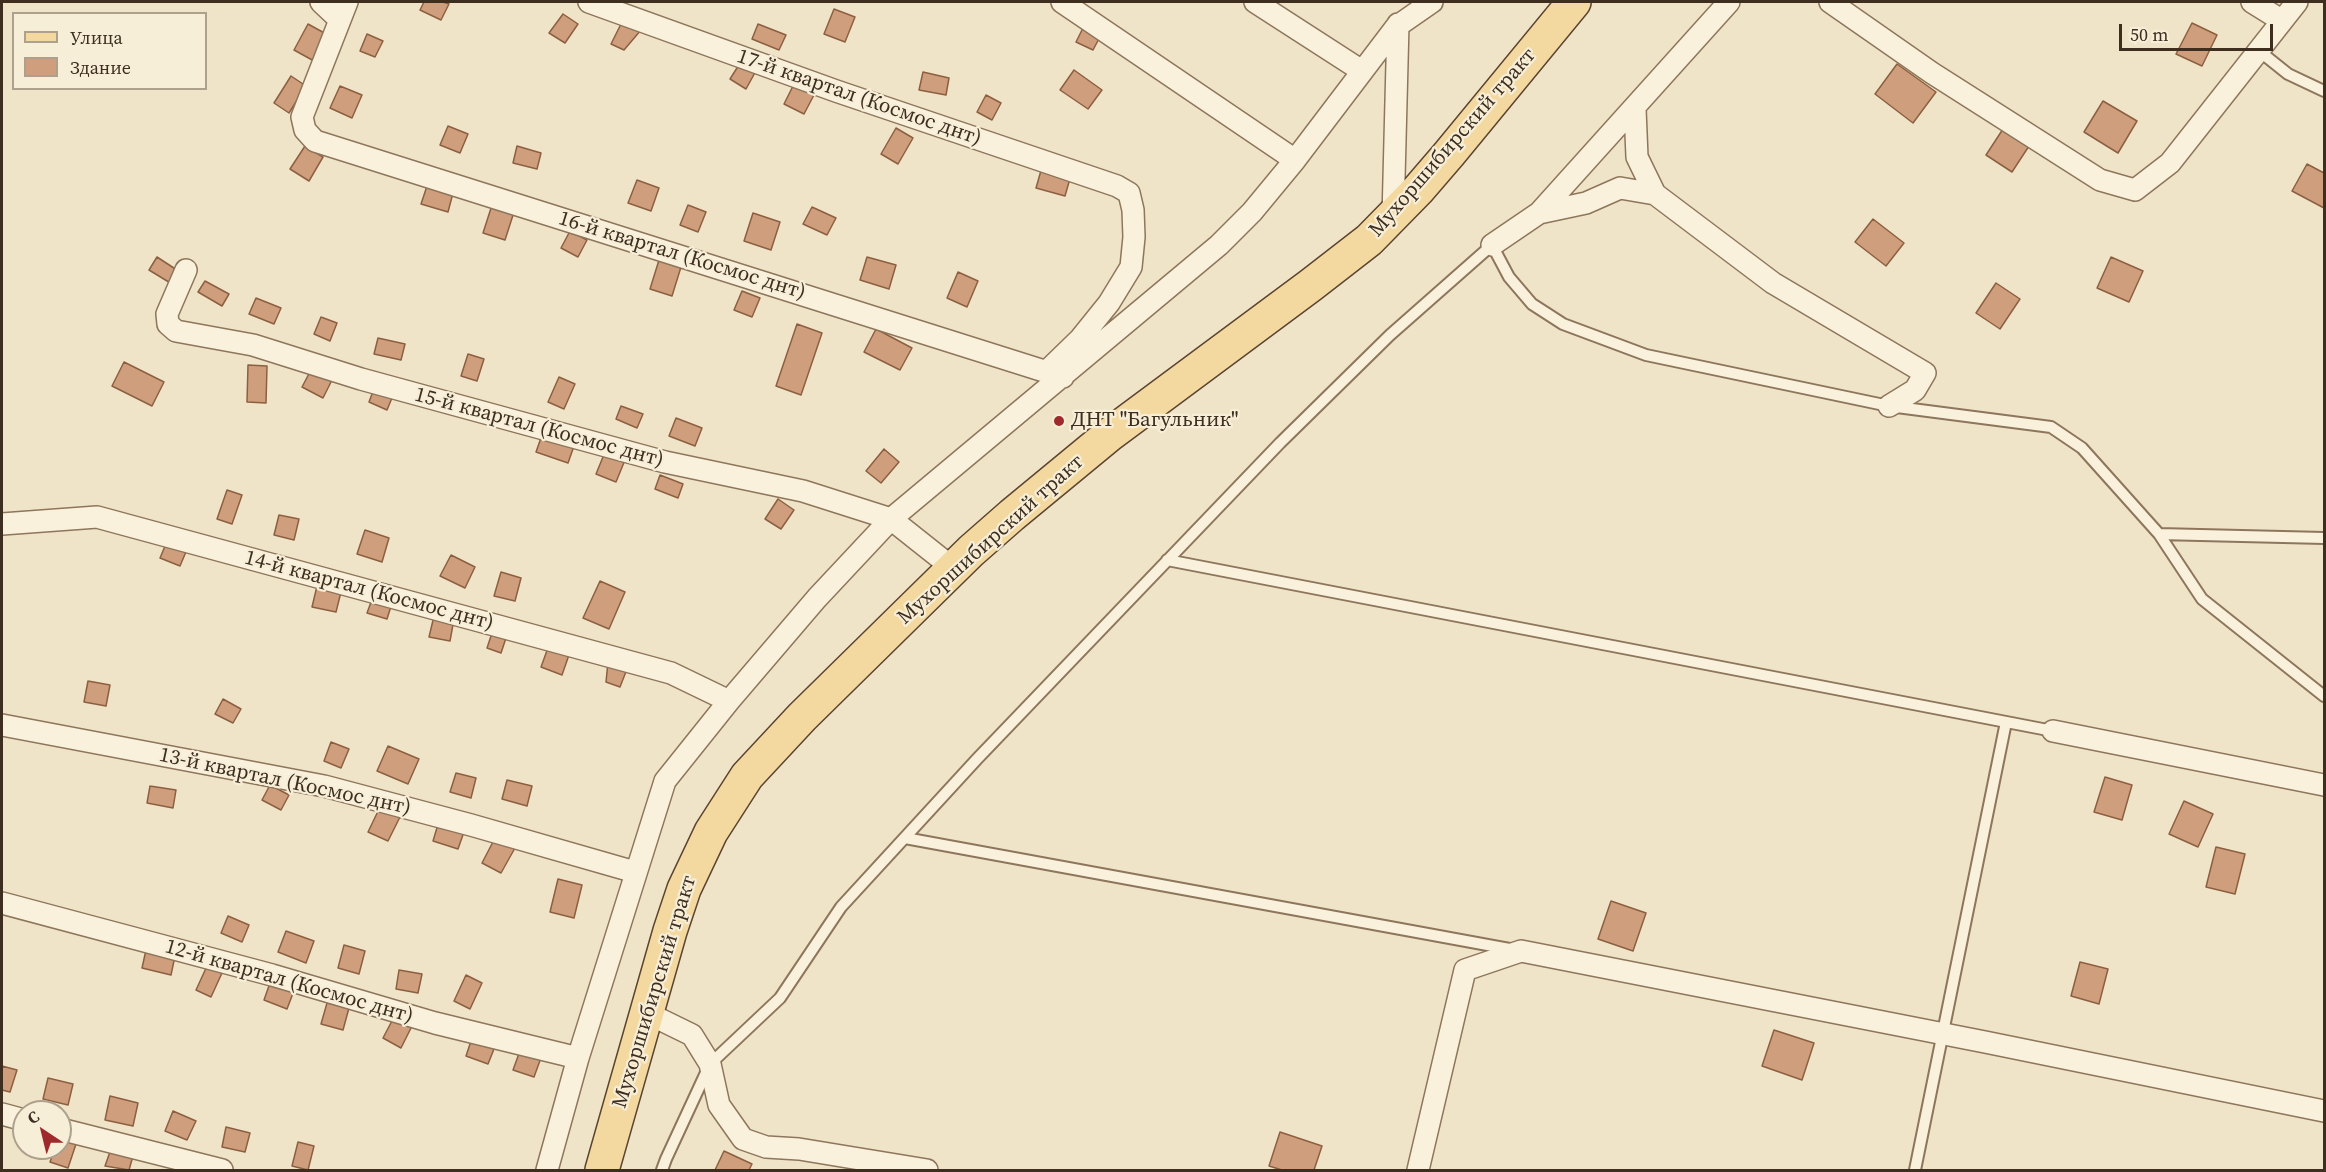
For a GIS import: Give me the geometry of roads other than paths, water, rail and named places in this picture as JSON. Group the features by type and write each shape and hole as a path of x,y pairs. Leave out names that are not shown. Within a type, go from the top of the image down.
{"main road":[{"name":"Мухоршибирский тракт","path":"602,1170 684,889 711,832 747,777 802,717 979,544 1055,478 1109,435 1346,259 1393,217 1449,154 1574,2"}],"street":[{"path":"321,2 343,10"},
{"name":"17-й квартал (Космос днт)","path":"589,2 836,91 1117,186 1129,193 1133,210 1134,237 1131,267 1108,303 1055,374"},
{"path":"1062,2 1295,160"},
{"path":"1255,2 1362,70"},
{"path":"547,1170 634,872 665,781 729,701 817,598 891,519 1055,374 1219,245 1252,212 1295,160 1396,27 1408,2"},
{"path":"1396,27 1432,2"},
{"path":"1491,245 1539,213 1729,2"},
{"path":"1830,2 1932,74 2100,180 2135,190 2170,163 2297,2"},
{"path":"2252,2 2282,20"},
{"name":"16-й квартал (Космос днт)","path":"343,10 302,117 305,130 315,141 1055,374"},
{"path":"1393,217 1396,27"},
{"path":"1635,109 1636,157 1655,194 1773,283 1925,373 1915,390 1889,406"},
{"path":"1539,213 1586,203 1620,188 1655,194"},
{"name":"15-й квартал (Космос днт)","path":"186,270 168,314 168,324 176,331 253,345 361,380 665,462 803,491 891,519 954,569"},
{"name":"14-й квартал (Космос днт)","path":"2,524 97,517 671,673 729,701"},
{"name":"13-й квартал (Космос днт)","path":"2,725 324,786 634,872"},
{"path":"2052,731 2325,785"},
{"name":"12-й квартал (Космос днт)","path":"2,903 272,975 435,1023 578,1058"},
{"path":"1418,1170 1465,970 1521,951 2325,1111"},
{"path":"646,1014 692,1035 710,1064 719,1105 743,1139 766,1147 799,1149 927,1170"},
{"path":"72,1132 222,1170"}],"lane":[{"path":"2258,50 2288,74 2325,91"},
{"path":"663,1170 710,1064 780,998 841,907 1280,443 1390,335 1491,245 1509,277 1532,304 1563,324 1646,355 1889,406 2051,427 2082,448 2159,534 2202,599 2280,663 2325,696"},
{"path":"2159,534 2325,538"},
{"path":"1167,560 2052,731"},
{"path":"1915,1170 2006,722"},
{"path":"905,838 1521,951"}],"place":[{"name":"ДНТ \"Багульник\"","path":"1059,421"}]}
